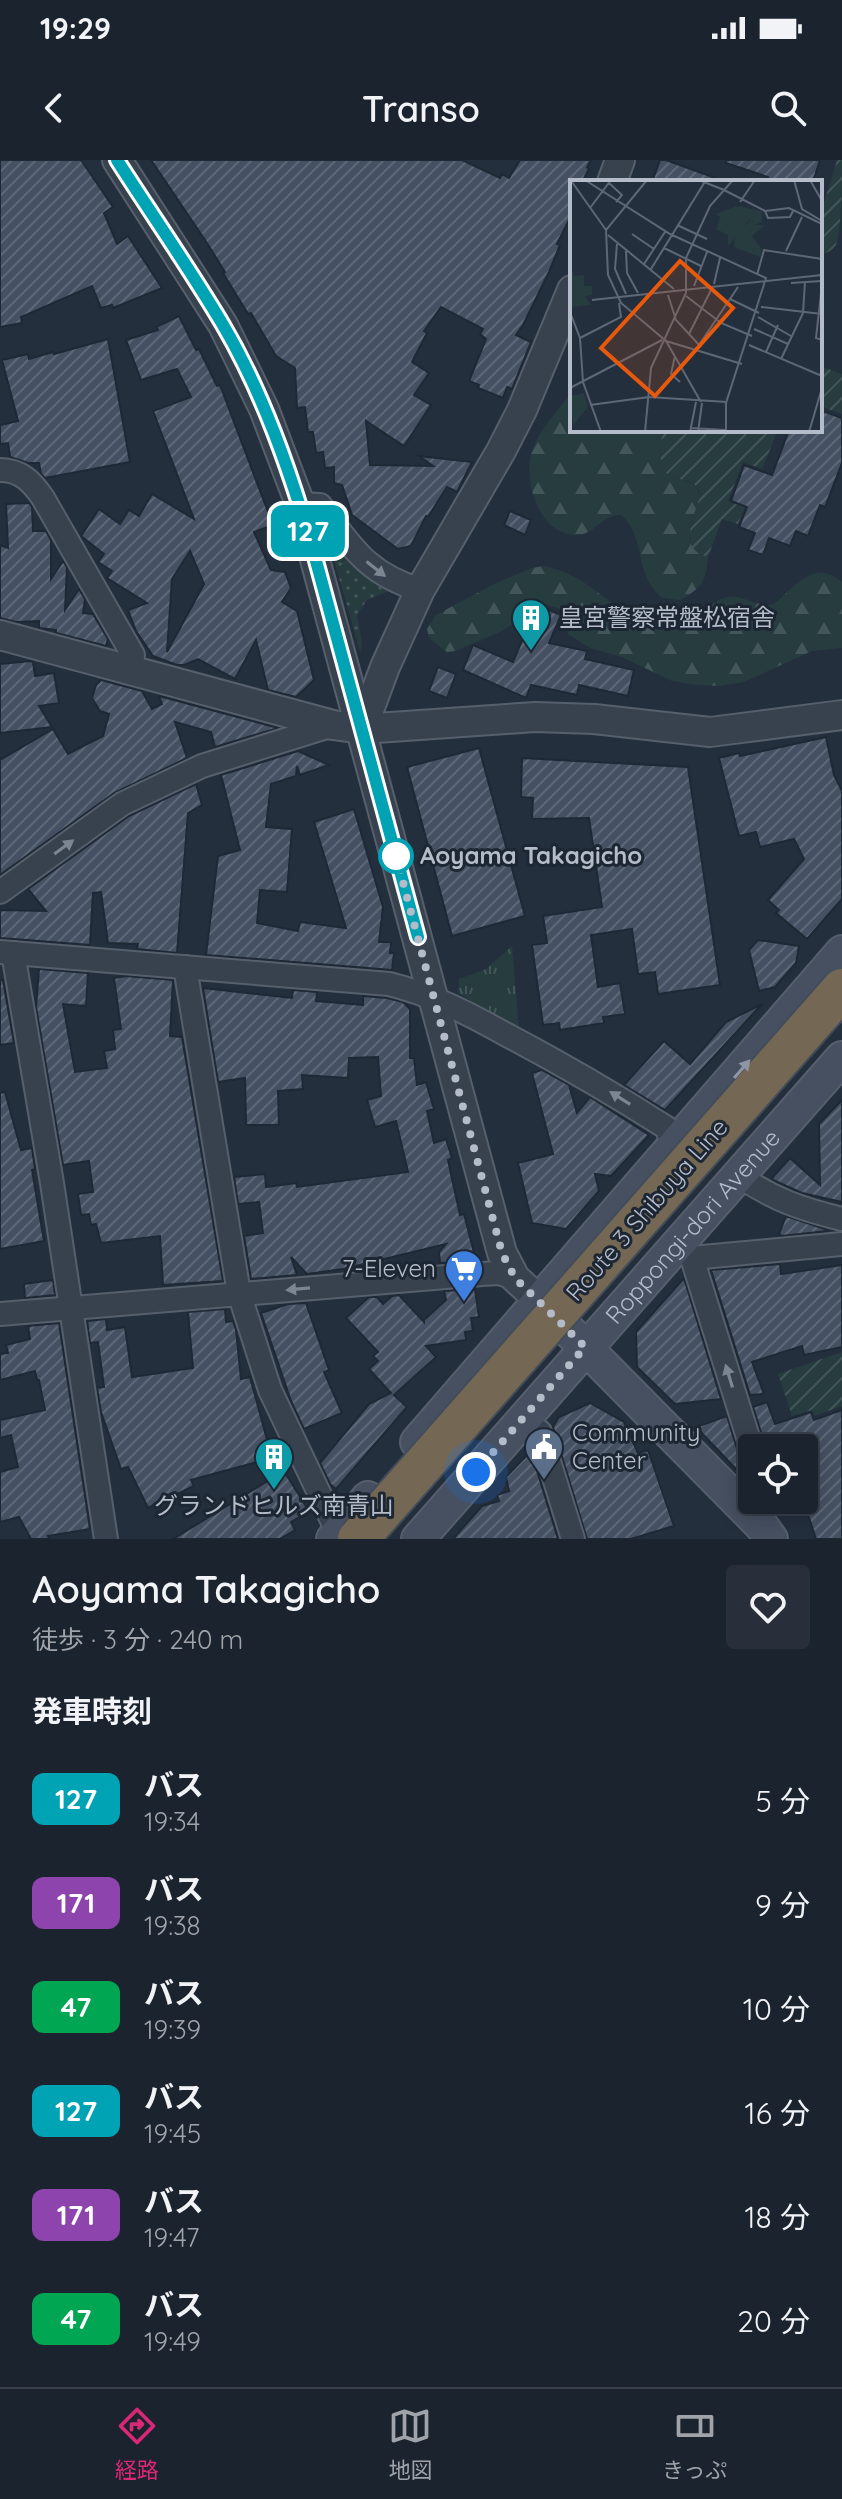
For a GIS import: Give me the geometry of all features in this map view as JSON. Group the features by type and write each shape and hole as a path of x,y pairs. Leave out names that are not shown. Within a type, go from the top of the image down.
{"highway":[{"name":"Route 3 Shibuya Line","path":"343,1537 842,989"},
{"name":"Route 3 Shibuya Line","path":"392,1539 842,1026"}],"main road":[{"path":"343,1537 387,1476 842,952"},
{"name":"Roppongi-dori Avenue","path":"418,1539 515,1427 575,1336 684,1251 738,1175 842,1058"},
{"path":"377,1539 575,1336 698,1176 738,1175"},
{"path":"540,1301 767,1521"},
{"path":"387,1476 439,1457 539,1344 575,1336"}],"street":[{"path":"117,160 223,325 264,409 300,504 502,1253 515,1278 540,1301"},
{"path":"613,180 620,160"},
{"path":"362,729 385,667 420,590 522,410 570,295"},
{"path":"0,470 23,475 43,498 133,655 132,671"},
{"path":"300,504 320,505 373,569 392,581 420,590"},
{"path":"0,635 333,725 362,729 535,717 594,719 710,732 842,715"},
{"path":"0,892 122,804 202,766 333,725"},
{"path":"106,1539 71,1308 6,952 389,984 414,990 468,1013 583,1075 667,1128 673,1149"},
{"path":"185,967 239,1293 270,1390 343,1537"},
{"path":"738,1175 788,1204 842,1219"},
{"path":"747,1434 684,1251 842,1244"},
{"path":"0,1314 499,1273 515,1278"},
{"path":"515,1427 530,1424 540,1432 573,1539"}],"green space":[{"path":"837,160 842,160 838,237 836,245 822,254 822,209"},
{"path":"822,367 842,374 842,414 822,407"},
{"path":"570,395 570,432 663,432 660,451 666,473 687,481 698,491 691,525 691,544 708,557 702,583 694,591 681,600 662,598 645,574 633,530 621,515 614,515 580,535 560,531 550,524 535,501 530,474 533,448 545,426"},
{"path":"663,432 777,432 762,469 743,462 728,501 745,507 738,524 722,519 708,557 697,552 691,544 691,525 699,491 694,484 666,473 660,451"},
{"path":"335,531 389,591 367,600 357,615 362,644 360,652 327,535"},
{"path":"544,566 574,577 624,612 648,625 661,628 682,626 728,597 772,604 806,577 826,573 842,582 842,648 812,651 744,682 719,686 672,681 622,657 590,648 568,634 564,610 538,602 500,632 455,651 447,652 429,638 427,629 436,615 494,584"},
{"path":"512,946 519,1029 458,993 459,979 486,969"},
{"path":"842,1352 842,1406 814,1416 812,1410 792,1416 778,1374"}],"building":[{"path":"0,160 81,160 113,207 104,213 117,244 128,236 162,288 113,308 112,305 101,308 92,286 21,317 22,323 0,327"},
{"path":"151,160 462,160 500,178 502,174 509,178 520,160 591,160 583,180 570,180 570,218 557,244 560,245 549,272 516,335 531,342 512,389 507,387 503,398 469,381 486,339 480,334 483,329 441,307 424,331 427,333 412,362 429,373 414,395 431,405 404,446 366,421 370,465 433,466 419,456 472,462 457,492 447,487 426,516 411,546 398,549 352,515 342,485 334,483 334,467 325,468 323,452 316,453 313,432 308,432 305,407 297,408 295,368 276,356 205,240"},
{"path":"660,160 666,160 721,180 653,180"},
{"path":"726,160 820,160 814,180 767,180 768,177 726,163"},
{"path":"179,316 196,350 199,349 217,386 220,385 273,525 254,532 271,570 285,572 291,588 282,602 297,611 314,680 296,697 268,690 256,640 235,679 198,659 177,665 153,656 136,631 128,610 147,603 107,578 112,571 98,562 104,554 81,536 99,509 120,524 129,510 139,516 152,494 194,519 153,411 191,397 177,369 141,380 126,340 158,330 156,327","holes":["190,551 204,584 167,652 172,579"]},
{"path":"108,339 130,462 45,478 39,463 10,457 8,443 0,444 0,425 18,421 2,360 28,354 29,359"},
{"path":"822,411 842,418 842,463 825,507 820,505 808,536 796,531 790,546 769,538 763,555 748,550 755,533 739,527 747,507 731,501 744,465 772,475 788,432 822,432"},
{"path":"29,503 32,507 33,531 46,531 51,540 51,579 63,561 67,567 65,610 79,589 85,599 83,613 93,614 108,639 106,646 56,633 56,630 39,628 39,621 16,622 0,618 0,545 8,548 6,504"},
{"path":"510,511 531,520 525,535 504,525"},
{"path":"537,605 561,615 549,643 587,651 585,659 634,670 628,696 579,685 577,695 531,685 526,698 463,670 473,645 513,662"},
{"path":"31,661 35,676 54,673 59,703 39,706 52,727 0,733 0,664"},
{"path":"438,667 456,674 447,698 429,691"},
{"path":"101,680 142,691 152,709 162,704 159,696 278,728 215,747 211,732 175,722 187,758 114,793 0,875 0,760 53,729 68,754 103,736 109,714 100,711 92,698"},
{"path":"826,737 834,775 842,791 842,899 807,939 776,913 779,910 768,900 804,859 794,839 760,847 756,832 739,836 719,758"},
{"path":"479,748 525,916 452,936 407,767"},
{"path":"298,751 329,765 300,775 297,766 296,776 271,784 266,827 292,829 287,892 260,890 257,923 298,931 300,922 346,928 314,822 354,809 383,907 379,942 391,942 390,953 394,953 392,970 206,955 218,856 240,850 221,775"},
{"path":"522,758 688,767 720,985 658,994 655,972 638,974 632,929 591,935 598,987 620,983 625,1014 603,1017 604,1023 560,1030 559,1023 543,1025 532,945 547,943 543,916 602,907 589,818 532,819 533,798 521,797"},
{"path":"196,784 202,805 188,813 177,953 137,949 138,944 108,943 101,892 93,893 90,945 0,938 0,910 46,911 28,889 129,816"},
{"path":"758,940 799,946 796,963 775,987 759,991 749,950"},
{"path":"39,969 88,973 86,1006 63,1004 75,1072 107,1068 104,1051 115,1049 113,1030 121,1029 114,978 126,976 173,980 170,1036 182,1037 223,1281 163,1285 160,1236 101,1243 96,1224 91,1225 89,1214 81,1215 78,1194 93,1192 89,1161 63,1165 36,1007"},
{"path":"0,980 3,980 14,1043 0,1045"},
{"path":"203,988 292,998 293,990 317,992 316,1001 363,1005 363,996 403,1002 410,1009 410,1058 414,1058 417,1085 426,1082 434,1109 427,1111 434,1143 446,1139 452,1158 448,1160 460,1215 464,1214 476,1260 440,1263 439,1252 446,1244 343,1269 307,1274 291,1257 297,1275 251,1279 244,1236 263,1233 259,1202 238,1204 234,1177 265,1174 266,1187 296,1183 297,1187 408,1172 396,1121 375,1127 367,1100 381,1096 378,1057 349,1058 348,1078 302,1075 303,1089 278,1091 279,1125 246,1125 245,1078 218,1082"},
{"path":"762,1004 665,1110 624,1085 664,1041 690,1064 726,1022"},
{"path":"542,1070 569,1085 577,1113 590,1097 649,1135 611,1176 595,1174 599,1191 566,1229 532,1223 518,1163 553,1154 532,1073"},
{"path":"5,1092 21,1150 32,1148 35,1169 32,1170 44,1241 0,1249 0,1093"},
{"path":"842,1100 842,1202 802,1193 773,1180 790,1158 820,1185 819,1124"},
{"path":"786,1216 827,1231 782,1236 779,1234"},
{"path":"780,1264 781,1274 842,1265 842,1347 804,1355 802,1346 752,1362 764,1394 750,1395 711,1270"},
{"path":"684,1278 721,1399 675,1404 637,1367 636,1332"},
{"path":"53,1280 55,1295 25,1298 24,1284"},
{"path":"475,1289 479,1317 471,1318 473,1331 465,1332 466,1340 426,1346 436,1357 394,1395 407,1407 336,1489 330,1484 320,1463 369,1404 391,1393 369,1369 378,1361 373,1356 378,1352 346,1318 369,1297 377,1297 383,1304 392,1296 399,1295 424,1322 446,1300 444,1291"},
{"path":"306,1303 329,1370 324,1372 342,1413 304,1429 291,1401 261,1313 288,1304"},
{"path":"225,1309 226,1322 233,1321 236,1330 241,1379 250,1377 272,1458 191,1480 194,1486 148,1508 128,1467 121,1469 101,1412 97,1388 104,1387 98,1342 90,1343 87,1321 106,1319 107,1330 125,1327 132,1377 193,1368 188,1312"},
{"path":"59,1323 90,1529 48,1536 50,1539 31,1539 19,1517 0,1522 0,1472 18,1467 11,1435 0,1438 0,1420 45,1410 35,1371 0,1380 0,1354 8,1353 6,1345 30,1339 28,1326"},
{"path":"767,1402 775,1424 811,1412 814,1420 842,1410 842,1539 816,1539 808,1514 818,1514 818,1434 762,1434 753,1407"},
{"path":"590,1403 624,1422 638,1453 648,1450 674,1526 631,1539 587,1539 553,1427 559,1417"},
{"path":"727,1416 738,1452 738,1471 696,1427"},
{"path":"531,1451 558,1539 453,1539 482,1506 499,1501 497,1495 509,1491 506,1477"},
{"name":"グランドヒルズ南青山","path":"284,1471 309,1511 291,1522 295,1530 280,1539 173,1539"}],"bus line":[{"name":"127","path":"117,160 223,325 264,409 300,504 418,937"}],"place":[{"name":"皇宮警察常盤松宿舎","path":"531,652"},
{"name":"Aoyama Takagicho","path":"396,856"},
{"name":"7-Eleven","path":"464,1303"},
{"name":"Community Center","path":"544,1481"},
{"name":"グランドヒルズ南青山","path":"274,1491"}],"route":[{"path":"396,856 502,1253 515,1278 585,1347 476,1472"}]}
